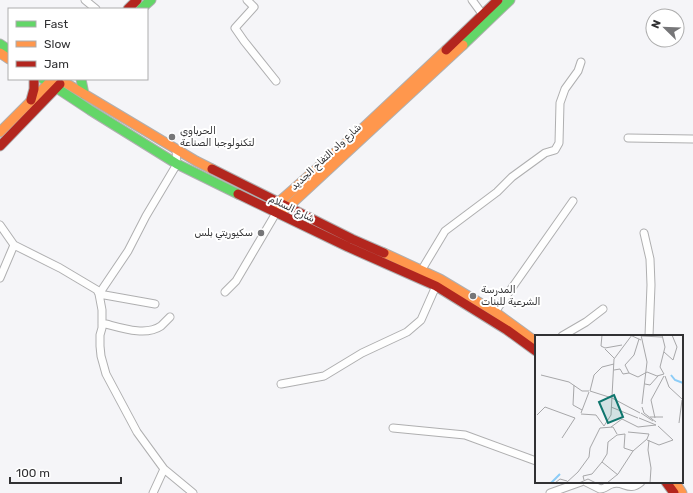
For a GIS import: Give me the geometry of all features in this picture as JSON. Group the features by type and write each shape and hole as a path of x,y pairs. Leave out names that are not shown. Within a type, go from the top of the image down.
{"main road":[{"path":"129,8 138,0"},
{"path":"142,8 151,0"},
{"name":"شارع واد التفاح الجديد","path":"279,202 345,145 498,0"},
{"name":"شارع واد التفاح الجديد","path":"276,213 288,207 510,0"},
{"path":"31,101 34,89 34,80"},
{"path":"81,80 84,94"},
{"path":"0,132 31,101 55,81"},
{"path":"0,146 55,81"},
{"name":"شارع السلام","path":"55,81 84,94 196,161 306,216 440,279 495,312 535,341"},
{"name":"شارع السلام","path":"55,81 90,110 177,164 348,247 436,286 507,330 535,350"},
{"path":"302,194 302,204 306,216"},
{"path":"276,213 279,202"},
{"path":"667,483 674,493"},
{"path":"676,483 682,493"}],"street":[{"path":"85,0 95,8"},
{"path":"247,0 254,7 235,28 276,82"},
{"path":"472,0 483,15"},
{"path":"421,271 445,231 497,192 512,177 545,153 555,150 559,143 560,103 565,89 578,71 581,62"},
{"path":"628,138 693,139"},
{"path":"99,294 128,251 146,216 177,164 176,150"},
{"path":"495,312 572,201"},
{"path":"225,292 236,281 276,213"},
{"path":"0,225 14,245 60,268 97,290 102,310 100,346 101,356 106,374 137,432 164,469 193,493"},
{"path":"644,233 650,259 651,285 649,335"},
{"path":"0,278 14,245"},
{"path":"281,384 324,376 362,353 407,332 421,320 436,286"},
{"path":"99,294 155,304"},
{"path":"564,335 586,322 603,309"},
{"path":"102,323 135,330 149,330 160,326 170,317"},
{"path":"393,428 441,431 465,435 535,461"},
{"path":"153,493 164,469"},
{"path":"550,493 578,483"},
{"path":"588,483 600,489 614,484 629,487 640,483"}],"traffic: fast":[{"path":"142,8 151,0"},
{"path":"463,45 510,0"},
{"path":"0,44 8,49"},
{"path":"45,80 177,164 238,194"},
{"path":"81,80 84,94"}],"traffic: slow":[{"path":"283,210 463,45"},
{"path":"277,208 279,202 363,128 446,50"},
{"path":"0,53 8,58"},
{"path":"0,132 52,80"},
{"path":"61,80 196,161 212,169"},
{"path":"384,253 440,279 495,312 535,341"},
{"path":"676,483 682,493"}],"traffic: jam":[{"path":"129,8 137,0"},
{"path":"446,50 498,0"},
{"path":"31,100 34,89 34,80"},
{"path":"0,146 60,84"},
{"path":"212,169 352,239 384,253"},
{"path":"238,194 348,247 436,286 507,330 535,350"},
{"path":"667,483 674,493"}],"place":[{"name":"الحرباوي لتكنولوجبا الصناعة","path":"172,137"},
{"name":"سكيوريتي بلس","path":"261,233"},
{"name":"المدرسة الشرعية للبنات","path":"473,296"}]}
